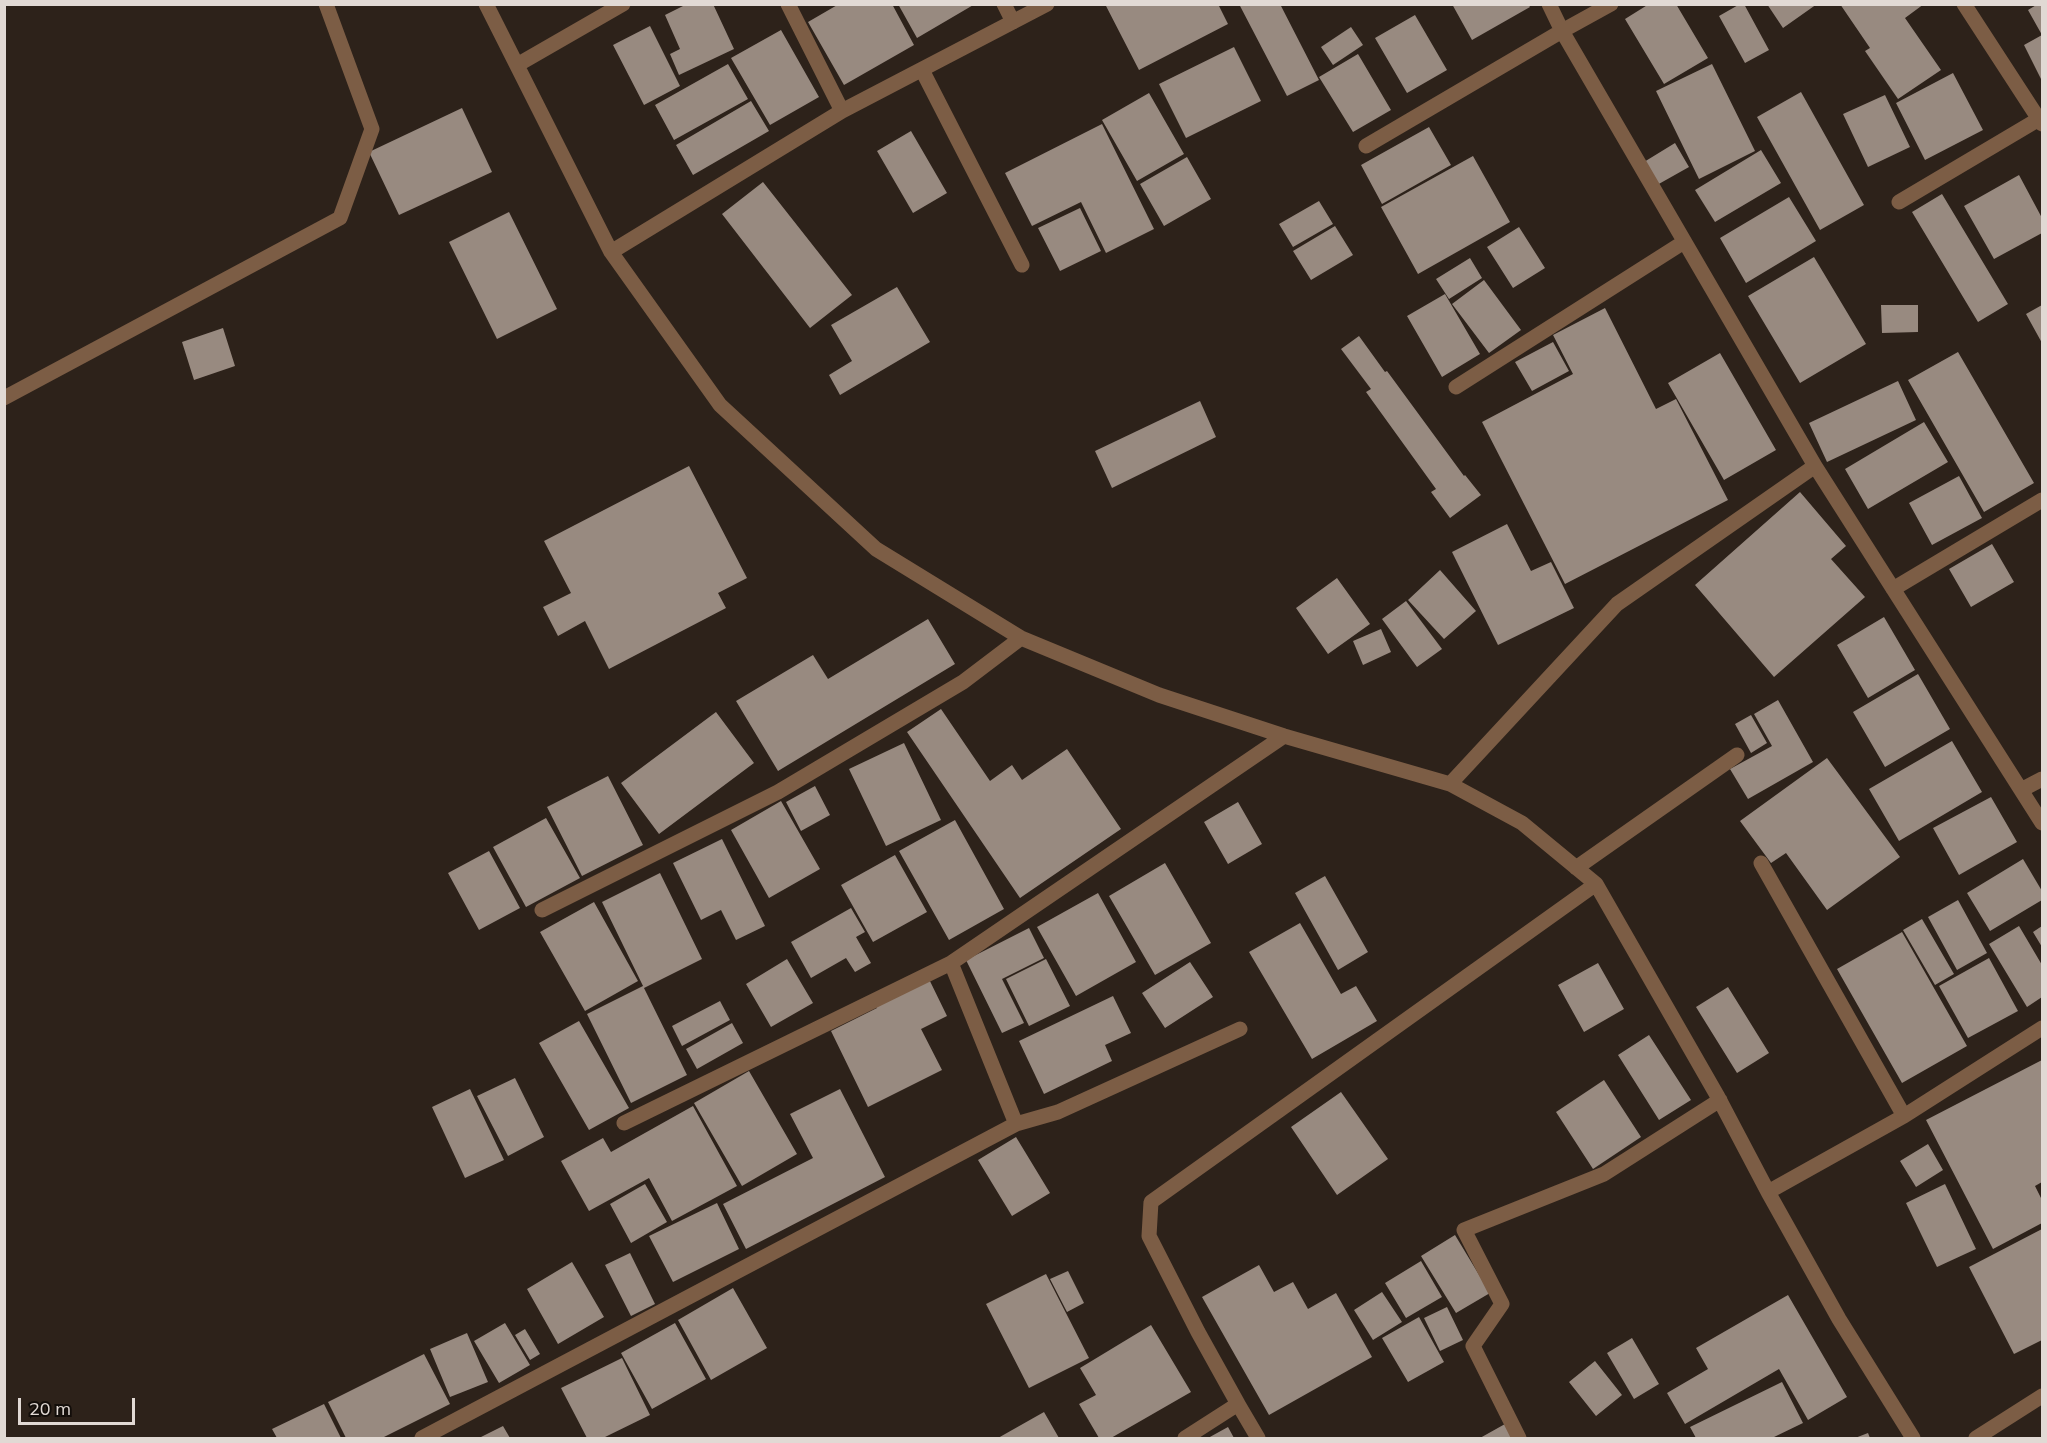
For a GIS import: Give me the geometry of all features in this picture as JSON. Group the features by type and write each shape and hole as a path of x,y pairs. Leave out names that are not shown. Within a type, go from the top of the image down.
{"street":[{"path":"4,398 340,218 372,129 326,4"},
{"path":"486,4 611,252 720,405 876,549 1022,638 1159,695 1284,736 1450,784 1522,823 1596,884 1720,1100 1839,1320 1913,1438"},
{"path":"517,65 623,4"},
{"path":"788,4 842,111"},
{"path":"1004,4 1013,22"},
{"path":"611,252 842,111 1047,4"},
{"path":"1549,4 1562,31 1815,466 2043,823"},
{"path":"1366,146 1611,4"},
{"path":"1899,202 2041,122 1964,4"},
{"path":"922,70 1022,265"},
{"path":"1456,387 1684,242"},
{"path":"1450,784 1617,604 1815,466"},
{"path":"1893,589 2043,500"},
{"path":"542,910 778,792 963,682 1022,638"},
{"path":"624,1123 951,963 1284,736"},
{"path":"1576,867 1737,755"},
{"path":"2021,790 2043,779"},
{"path":"1761,863 1904,1116"},
{"path":"1258,1438 1198,1332 1149,1236 1151,1202 1596,884"},
{"path":"951,963 1016,1124"},
{"path":"1768,1192 1904,1116 2043,1028"},
{"path":"422,1438 1016,1124 1058,1112 1240,1029"},
{"path":"1519,1438 1473,1346 1502,1304 1464,1230 1604,1174 1720,1100"},
{"path":"1976,1438 2043,1396"},
{"path":"1185,1438 1238,1404"}],"building":[{"path":"687,4 713,4 734,49 679,75 670,54 680,49 665,15"},
{"path":"839,4 892,4 914,45 844,85 808,22"},
{"path":"898,4 975,4 917,38"},
{"path":"1105,4 1218,4 1228,24 1139,70"},
{"path":"1239,4 1280,4 1319,80 1287,96"},
{"path":"1452,4 1528,4 1530,7 1472,40"},
{"path":"1649,4 1676,4 1708,58 1664,84 1625,19"},
{"path":"1744,4 1769,50 1745,63 1719,16"},
{"path":"1767,4 1817,4 1783,28"},
{"path":"1840,4 1924,4 1905,18 1941,70 1898,99 1865,51 1870,48"},
{"path":"2042,4 2042,35 2028,10"},
{"path":"1415,15 1447,70 1407,93 1375,38"},
{"path":"650,26 680,86 644,105 613,45"},
{"path":"1351,27 1363,45 1333,65 1321,47"},
{"path":"781,30 819,97 770,125 731,58"},
{"path":"2042,35 2042,81 2024,45"},
{"path":"1234,47 1261,101 1186,138 1159,84"},
{"path":"1358,54 1391,110 1353,132 1319,77"},
{"path":"728,64 748,99 674,140 655,105"},
{"path":"1712,64 1755,151 1699,179 1656,91"},
{"path":"1953,73 1983,130 1925,160 1896,103"},
{"path":"1801,92 1864,205 1820,230 1757,117"},
{"path":"1149,93 1184,154 1137,181 1102,120"},
{"path":"1885,95 1910,147 1868,167 1843,114"},
{"path":"751,101 769,131 693,175 676,145"},
{"path":"462,108 492,172 399,215 369,152"},
{"path":"1102,124 1154,229 1106,253 1081,202 1032,226 1005,173"},
{"path":"1429,127 1451,165 1382,204 1361,165"},
{"path":"911,131 947,193 913,213 877,151"},
{"path":"1675,143 1689,167 1657,185 1644,162"},
{"path":"1761,150 1781,183 1715,222 1695,190"},
{"path":"1473,156 1510,222 1418,274 1381,207"},
{"path":"1187,157 1211,199 1164,226 1140,184"},
{"path":"2019,175 2042,218 2042,233 1994,259 1964,206"},
{"path":"763,182 852,295 810,328 722,214"},
{"path":"1942,194 2008,304 1978,322 1912,212"},
{"path":"1789,197 1816,241 1746,283 1720,238"},
{"path":"1319,201 1333,224 1293,247 1279,224"},
{"path":"1080,208 1101,251 1060,271 1038,228"},
{"path":"509,212 557,309 497,339 449,242"},
{"path":"1335,226 1353,255 1311,280 1293,251"},
{"path":"1519,227 1545,268 1513,288 1487,247"},
{"path":"1814,257 1866,344 1800,383 1748,296"},
{"path":"1470,258 1482,278 1449,299 1436,279"},
{"path":"1484,280 1521,330 1489,353 1452,304"},
{"path":"897,287 930,342 840,395 829,375 852,361 831,325"},
{"path":"1445,294 1480,354 1442,377 1407,316"},
{"path":"1881,305 1918,305 1918,332 1882,333"},
{"path":"2042,305 2042,343 2026,314"},
{"path":"1605,308 1656,409 1676,399 1728,500 1565,584 1482,422 1573,374 1553,335"},
{"path":"223,328 235,366 194,380 182,342"},
{"path":"1359,336 1464,476 1481,495 1450,518 1431,492 1436,489 1366,392 1371,389 1341,349"},
{"path":"1553,342 1569,371 1532,391 1515,362"},
{"path":"1958,352 2034,483 1984,512 1908,380"},
{"path":"1720,353 1776,450 1724,480 1668,383"},
{"path":"1898,381 1916,420 1827,462 1809,423"},
{"path":"1200,401 1216,437 1112,488 1095,451"},
{"path":"1924,422 1948,462 1868,509 1845,469"},
{"path":"689,466 747,578 718,593 726,608 609,669 585,621 558,636 543,607 571,593 544,541"},
{"path":"1959,476 1982,518 1932,545 1909,503"},
{"path":"1800,492 1846,546 1831,559 1865,597 1774,677 1695,585"},
{"path":"1507,524 1531,571 1551,562 1574,608 1498,645 1452,552"},
{"path":"1992,544 2014,582 1971,607 1949,569"},
{"path":"1440,570 1476,611 1444,639 1408,600"},
{"path":"1337,578 1370,624 1328,654 1296,608"},
{"path":"1406,601 1442,649 1417,667 1382,619"},
{"path":"1884,617 1915,670 1868,698 1837,645"},
{"path":"928,619 955,664 778,771 736,701 813,655 828,679"},
{"path":"1381,629 1391,652 1363,665 1353,641"},
{"path":"1918,674 1950,729 1885,767 1853,712"},
{"path":"1778,700 1813,762 1748,799 1730,769 1772,746 1754,714"},
{"path":"941,709 990,781 1012,765 1022,780 1067,749 1121,829 1020,898 907,732"},
{"path":"716,712 754,763 659,834 621,783"},
{"path":"1751,715 1767,743 1751,753 1735,724"},
{"path":"1952,741 1982,792 1899,841 1869,789"},
{"path":"904,743 941,820 886,846 849,769"},
{"path":"1827,758 1900,857 1827,910 1786,853 1771,863 1740,821"},
{"path":"608,776 643,845 582,876 547,807"},
{"path":"815,786 830,815 801,831 786,802"},
{"path":"1991,797 2017,842 1959,875 1933,828"},
{"path":"781,801 820,869 769,898 731,830"},
{"path":"1238,802 1262,844 1228,864 1204,822"},
{"path":"546,818 580,878 526,907 493,847"},
{"path":"955,820 1004,909 949,940 899,851"},
{"path":"722,839 765,926 736,940 721,910 701,920 673,863"},
{"path":"489,851 520,908 479,930 448,873"},
{"path":"895,855 927,912 873,942 841,885"},
{"path":"2023,859 2042,891 2042,900 1990,931 1967,893"},
{"path":"1165,863 1211,943 1155,975 1109,896"},
{"path":"660,873 702,959 644,988 602,902"},
{"path":"1325,876 1368,952 1338,970 1295,893"},
{"path":"1098,893 1136,962 1076,996 1037,927"},
{"path":"1958,900 1987,953 1957,970 1928,917"},
{"path":"594,902 638,981 585,1011 540,932"},
{"path":"851,908 865,932 856,937 871,963 855,972 846,958 811,978 791,942"},
{"path":"1922,919 1954,974 1935,985 1903,930"},
{"path":"1300,923 1341,994 1356,986 1377,1021 1312,1059 1249,952"},
{"path":"2019,926 2042,965 2042,997 2027,1007 1989,944"},
{"path":"2042,926 2042,947 2033,932"},
{"path":"1029,928 1044,958 1002,979 1024,1023 1002,1033 966,960"},
{"path":"1902,932 1967,1046 1902,1083 1837,969"},
{"path":"1989,958 2018,1011 1968,1038 1939,986"},
{"path":"787,959 813,1003 771,1027 746,984"},
{"path":"1046,959 1070,1006 1029,1026 1006,979"},
{"path":"1190,962 1213,997 1165,1028 1142,993"},
{"path":"1598,963 1624,1009 1584,1032 1558,985"},
{"path":"927,975 947,1016 921,1029 942,1070 868,1107 831,1031 877,1008 873,1002"},
{"path":"643,986 687,1075 631,1103 587,1014"},
{"path":"1728,987 1769,1053 1737,1073 1696,1007"},
{"path":"1113,996 1131,1033 1105,1045 1112,1061 1044,1094 1019,1041"},
{"path":"720,1001 730,1020 682,1046 672,1026"},
{"path":"579,1021 629,1108 589,1130 539,1043"},
{"path":"732,1023 743,1043 697,1069 686,1049"},
{"path":"1649,1035 1691,1100 1659,1120 1618,1055"},
{"path":"2042,1060 2042,1182 2035,1186 2042,1200 2042,1223 1993,1249 1926,1120"},
{"path":"749,1071 797,1154 742,1186 694,1103"},
{"path":"515,1078 544,1137 508,1156 477,1096"},
{"path":"1604,1080 1641,1137 1593,1169 1556,1112"},
{"path":"470,1089 504,1160 465,1178 432,1107"},
{"path":"840,1089 885,1177 746,1249 723,1204 813,1158 790,1114"},
{"path":"1341,1092 1388,1159 1337,1195 1291,1127"},
{"path":"693,1106 737,1186 672,1221 649,1178 589,1211 561,1161 603,1138 611,1152"},
{"path":"1016,1137 1050,1193 1012,1216 978,1160"},
{"path":"1928,1144 1943,1170 1916,1187 1900,1161"},
{"path":"645,1184 667,1222 631,1243 610,1204"},
{"path":"1945,1184 1976,1249 1937,1267 1906,1203"},
{"path":"717,1203 739,1249 673,1282 649,1236"},
{"path":"2042,1229 2042,1340 2014,1354 1969,1267"},
{"path":"1455,1235 1490,1293 1456,1313 1421,1256"},
{"path":"630,1253 655,1304 631,1316 605,1265"},
{"path":"1421,1261 1442,1297 1406,1318 1385,1283"},
{"path":"572,1262 604,1317 558,1344 527,1289"},
{"path":"1259,1265 1274,1292 1293,1282 1308,1309 1336,1293 1372,1357 1269,1415 1202,1297"},
{"path":"1068,1271 1084,1303 1067,1312 1050,1279"},
{"path":"1046,1274 1089,1358 1029,1388 986,1304"},
{"path":"733,1288 767,1348 711,1380 678,1320"},
{"path":"1382,1292 1402,1322 1373,1340 1354,1310"},
{"path":"1788,1295 1847,1397 1808,1420 1779,1369 1685,1424 1667,1393 1708,1369 1696,1348"},
{"path":"1447,1307 1463,1340 1440,1351 1424,1318"},
{"path":"1419,1317 1444,1362 1408,1382 1382,1338"},
{"path":"505,1323 530,1365 499,1383 474,1341"},
{"path":"675,1323 706,1379 652,1409 621,1353"},
{"path":"1151,1325 1191,1392 1111,1438 1099,1438 1079,1404 1096,1395 1080,1368"},
{"path":"525,1329 540,1354 530,1360 515,1335"},
{"path":"467,1333 488,1382 450,1397 430,1349"},
{"path":"1632,1338 1659,1384 1634,1399 1607,1353"},
{"path":"424,1354 450,1404 382,1438 346,1438 328,1402"},
{"path":"622,1358 650,1415 603,1438 587,1438 561,1388"},
{"path":"1595,1361 1622,1395 1596,1416 1569,1382"},
{"path":"1782,1382 1803,1423 1772,1438 1696,1438 1690,1427"},
{"path":"324,1404 341,1438 277,1438 272,1429"},
{"path":"1044,1412 1059,1438 998,1438"},
{"path":"1505,1424 1513,1438 1480,1438"},
{"path":"503,1426 510,1438 479,1438"},
{"path":"1228,1427 1234,1438 1208,1438"},
{"path":"1868,1433 1870,1438 1855,1438"}]}
